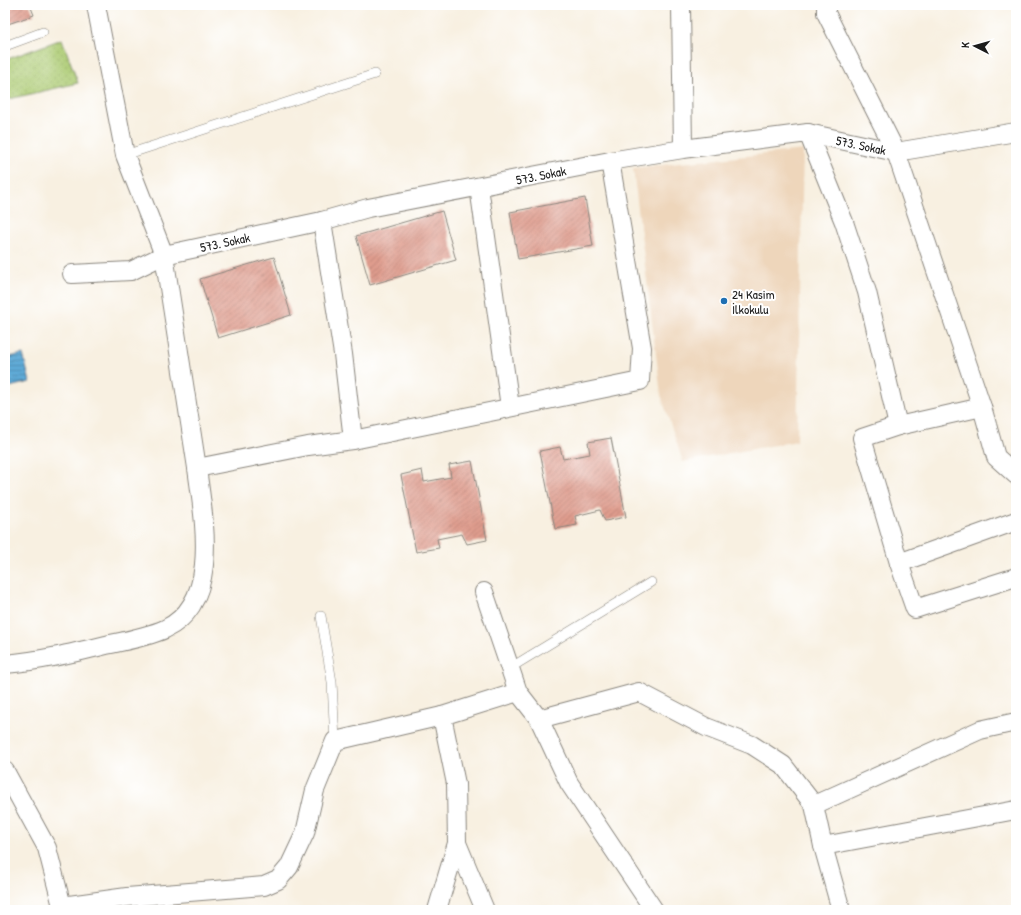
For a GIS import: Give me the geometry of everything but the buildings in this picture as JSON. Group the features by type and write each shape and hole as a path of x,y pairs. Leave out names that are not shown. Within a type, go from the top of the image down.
{"street":[{"path":"5,664 34,662 127,641 165,629 178,620 192,605 202,580 206,535 164,255 125,155 96,5"},
{"path":"681,5 683,149"},
{"path":"826,5 826,13 896,152 982,407 996,457 1016,475"},
{"name":"573. Sokak","path":"72,274 131,271 164,255 322,221 368,208 610,161 683,149 808,133 896,152 1016,132"},
{"path":"808,133 844,222 866,292 898,426"},
{"path":"197,468 308,446 354,440 640,381 642,348 610,161"},
{"path":"479,187 510,407"},
{"path":"322,221 343,354 354,440"},
{"path":"982,407 898,426 862,438 899,563 915,609 1016,577"},
{"path":"899,563 1016,521"},
{"path":"484,592 518,692 539,719 569,783 654,910"},
{"path":"5,771 47,848 63,908 126,897 264,886 278,880 289,867 305,833 315,790 335,741 442,716 518,692"},
{"path":"539,719 639,692 706,727 752,744 783,765 814,805 823,846 841,910"},
{"path":"437,910 457,843 456,784 442,716"},
{"path":"814,805 980,730 1016,722"},
{"path":"823,846 1016,810"},
{"path":"457,843 485,910"}],"lane":[{"path":"5,46 43,32"},
{"path":"125,155 375,74"},
{"path":"510,668 651,582"},
{"path":"321,616 332,682 335,741"}],"shaded area":[{"name":"24 Kasim İlkokulu","path":"803,150 797,441 683,462 661,395 633,168"}],"green space":[{"path":"62,39 78,83 5,100 5,60"}],"water":[{"path":"23,354 30,382 5,388 5,358"}],"place":[{"name":"24 Kasim İlkokulu","path":"724,301"}]}
